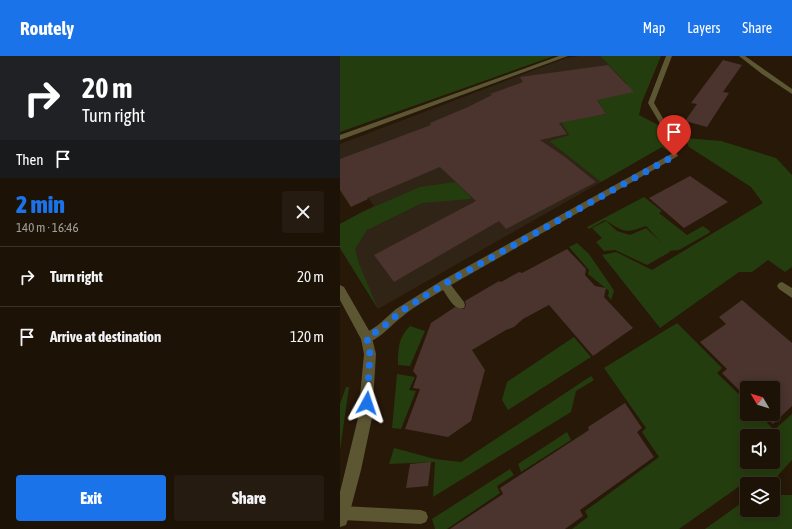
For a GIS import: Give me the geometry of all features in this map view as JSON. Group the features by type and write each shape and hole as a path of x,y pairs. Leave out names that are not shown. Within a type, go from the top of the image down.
{"street":[{"path":"340,138 565,56"},
{"path":"340,290 367,338 369,361 365,418 354,470 341,516"}],"lane":[{"path":"668,132 651,103 669,56"},
{"path":"742,56 764,74 792,92"},
{"path":"367,338 382,328 400,312 444,284 674,156"},
{"path":"444,284 460,304"},
{"path":"782,286 792,294"},
{"path":"341,516 421,517"}],"shaded area":[{"path":"579,56 600,56 627,84 594,95 606,114 576,119 565,129 569,135 549,141 601,182 378,309 340,248 340,224 374,206 340,160 340,144 566,58"}],"green space":[{"path":"340,56 554,56 340,132"},
{"path":"600,56 661,56 642,102 639,115 658,125 664,137 679,136 682,145 671,153 662,147 601,182 549,141 569,135 561,122 606,114 594,95 627,84"},
{"path":"685,138 721,141 776,158 792,175 792,267 785,272 768,260 752,272 739,272 660,328 602,255 616,252 652,270 763,203 751,187 689,147"},
{"path":"455,182 471,197 470,199 422,203 367,230 355,249 359,264 378,309 340,248 340,224 362,212 420,187"},
{"path":"644,197 662,211 659,213 687,235 703,226 710,231 709,233 679,250 669,251 670,252 647,265 615,250 604,251 596,242 602,238 592,228 606,221 617,231 630,235 646,228 662,243 646,226 628,231 616,227 605,220 589,229 587,227"},
{"path":"577,243 589,254 614,291 611,300 608,296 609,291 588,274 589,270 569,247"},
{"path":"677,323 722,368 717,373 740,395 740,421 766,421 773,429 740,429 740,469 780,469 780,429 775,429 792,414 792,460 776,477 740,477 740,486 679,529 572,529 588,517 585,511 659,457 642,432 646,428 604,368"},
{"path":"410,326 425,331 410,366 398,365 398,354 401,339"},
{"path":"574,337 591,357 508,410 502,400 507,382"},
{"path":"397,374 415,377 409,390 416,391 401,429 392,428"},
{"path":"591,376 594,380 576,391 571,412 433,497 435,462 389,464 394,448 435,459 461,462"},
{"path":"346,387 349,387 340,450 340,404"},
{"path":"567,432 571,440 521,472 518,464"},
{"path":"510,469 514,475 497,486 500,493 447,529 435,529 432,519"},
{"path":"780,495 792,495 792,529 705,529 740,504 740,517 780,517"}],"building":[{"path":"723,60 742,65 723,92 729,93 707,127 685,121 697,104 691,103"},
{"path":"608,65 634,92 597,100 606,114 559,123 567,134 540,140 565,157 596,182 506,229 499,221 394,282 374,255 476,201 440,167 367,198 368,199 351,207 340,190 340,159 431,125 430,123 492,95 490,94 523,82 520,77"},
{"path":"690,176 728,202 684,228 649,198"},
{"path":"567,249 586,269 585,275 595,286 606,288 604,297 633,328 593,356 549,305 523,319 514,327 506,330 472,350 485,370 471,421 448,437 405,429 420,389 413,388 417,376 413,371 431,323 455,307 464,309 466,305 465,301 499,281 501,282 519,272 522,273"},
{"path":"742,300 792,343 792,406 780,417 780,381 740,381 740,391 722,373 727,369 700,342 726,324 719,317"},
{"path":"625,403 642,428 637,432 654,457 580,510 583,516 565,529 450,529 503,494 500,488 589,430 588,427"},
{"path":"431,462 428,486 406,488 410,464"}],"route":[{"path":"367,403 370,354 367,338 382,328 400,312 444,284 508,247 674,156"}]}
